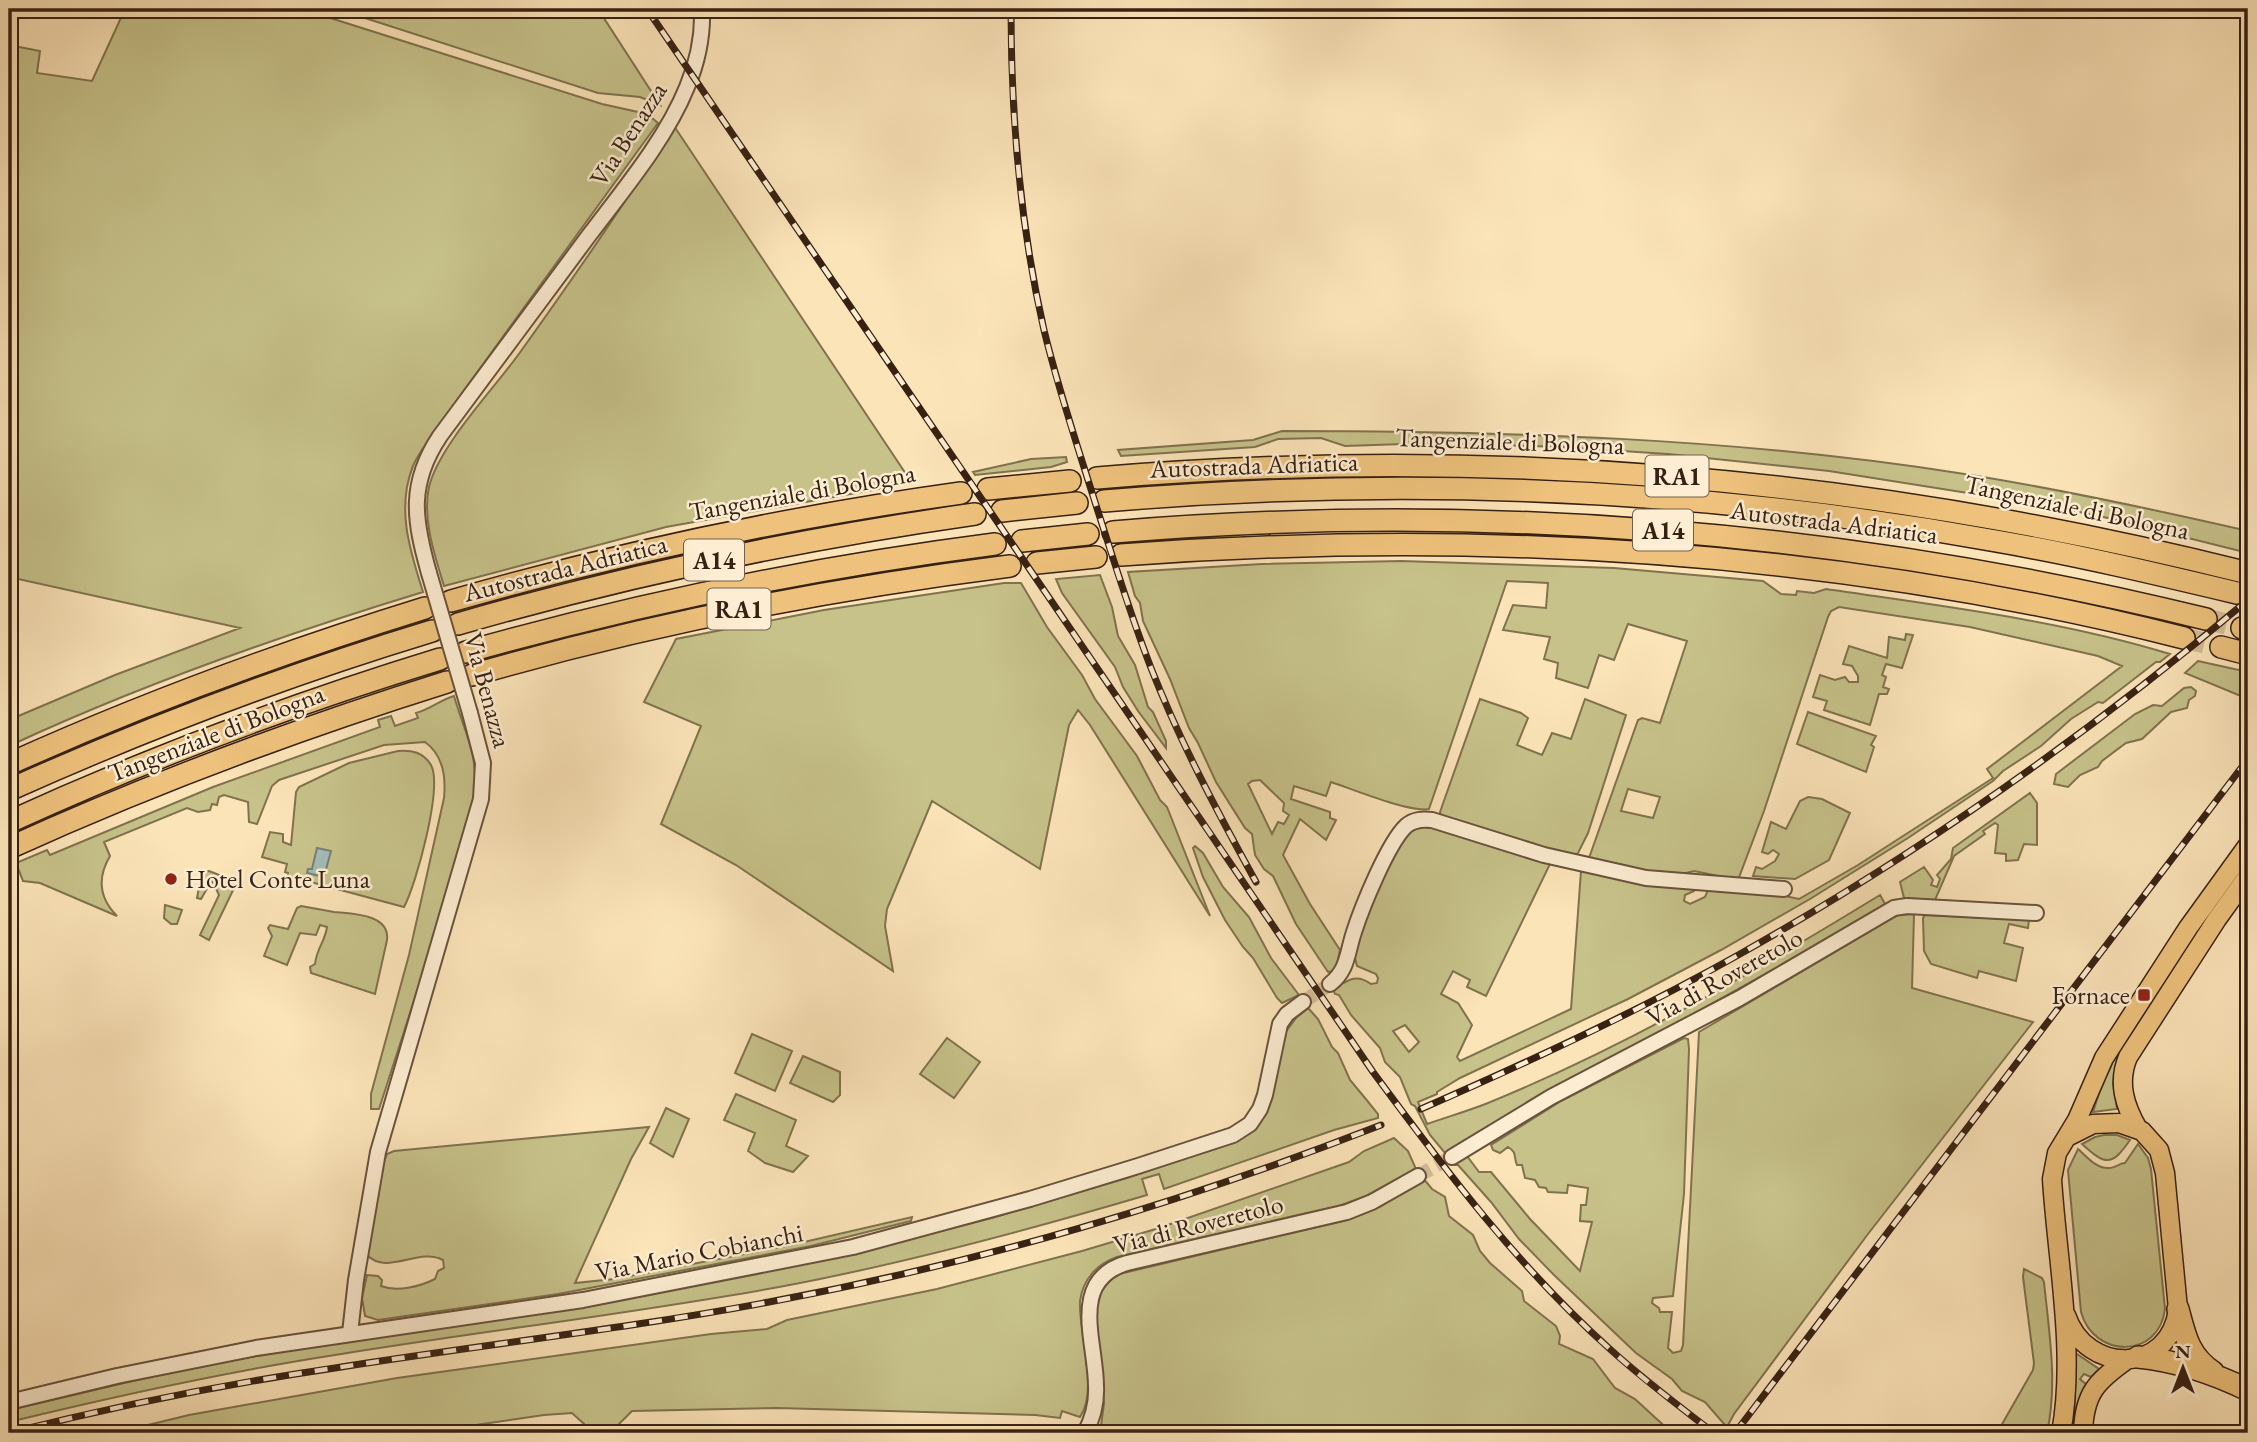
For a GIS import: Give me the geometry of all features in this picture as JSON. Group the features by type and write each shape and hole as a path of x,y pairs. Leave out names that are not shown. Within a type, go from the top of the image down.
{"highway":[{"name":"Tangenziale di Bologna","path":"1097,478 1219,468 1405,464 1671,475 1939,508 2070,532 2248,573"},
{"path":"988,489 1070,481"},
{"name":"Autostrada Adriatica","path":"1104,500 1343,488 1540,491 1702,501 1847,518 1996,541 2237,593"},
{"name":"Tangenziale di Bologna","path":"451,601 659,548 848,510 961,493"},
{"path":"1002,511 1077,503"},
{"name":"Autostrada Adriatica","path":"458,624 599,586 746,553 975,514"},
{"name":"Autostrada Adriatica","path":"1113,532 1220,524 1345,520 1555,523 1676,531 1816,546 1924,562 2062,586 2206,619"},
{"path":"1022,541 1088,534"},
{"path":"1121,555 1268,545 1390,543 1542,547 1676,555 1804,568 1943,588 2058,609 2184,638"},
{"name":"A14","path":"466,652 677,598 866,562 995,544"},
{"path":"1037,563 1096,557"},
{"name":"RA1","path":"472,674 611,638 787,599 874,584 1010,566"},
{"name":"Tangenziale di Bologna","path":"9,764 230,673 425,608"},
{"path":"9,790 163,723 243,693 432,631"},
{"path":"2221,647 2248,654"},
{"path":"9,822 179,749 440,659"},
{"name":"Tangenziale di Bologna","path":"9,848 115,801 259,744 447,682"},
{"path":"2178,1308 2191,1352 2204,1365 2227,1380"},
{"path":"2133,1358 2171,1361 2248,1390"}],"main road":[{"path":"2061,1433 2066,1387 2064,1308 2052,1179 2054,1160 2077,1120 2098,1070 2114,1042 2188,928 2248,845"},
{"path":"2083,1433 2085,1409 2092,1391 2102,1379 2133,1358 2153,1351 2165,1340 2174,1327 2178,1308 2164,1163 2156,1145 2138,1129 2127,1109 2123,1075 2128,1057 2211,928 2248,877"},
{"path":"2064,1140 2079,1130 2098,1124 2119,1123 2138,1129"},
{"path":"2064,1308 2073,1329 2087,1346 2102,1356 2133,1358"}],"street":[{"name":"Via Benazza","path":"351,1333 356,1280 377,1152 481,799 483,763 471,713 419,538 416,499 421,473 429,454 670,122 698,59 702,40 702,9"},
{"path":"1330,984 1343,971 1354,931 1376,878 1402,831 1416,821 1432,820 1544,855 1646,878 1784,890"},
{"name":"Via di Roveretolo","path":"1452,1157 1551,1097 1740,998 1894,908 1908,906 2036,913"},
{"name":"Via Mario Cobianchi","path":"9,1402 170,1364 351,1333 583,1300 853,1247 1042,1196 1233,1135 1246,1128 1257,1115 1265,1095 1280,1024 1287,1014 1303,1002"},
{"name":"Via di Roveretolo","path":"1085,1433 1094,1413 1096,1396 1090,1298 1098,1282 1109,1270 1127,1263 1356,1209 1418,1176"}],"shaded area":[{"path":"125,9 302,9 602,104 647,114 658,123 433,433 415,462 408,482 405,514 423,592 318,625 161,681 9,746 9,720 115,675 240,628 9,577 9,45 40,51 37,73 92,81"},
{"path":"337,9 598,9 660,105 640,97 598,93"},
{"path":"674,126 912,483 666,527 444,586 431,537 427,499 429,487 444,453 521,351"},
{"path":"1282,431 1620,439 1705,444 1874,461 2031,485 2248,531 2248,553 2050,506 1829,471 1668,454 1433,443 1345,446 1321,438 1278,439 1255,447 1121,456 1118,450 1253,440"},
{"path":"1066,457 1067,462 1051,467 975,475 973,472 1031,459"},
{"path":"1401,561 1614,568 1763,581 1781,594 1796,595 1797,591 1814,593 1826,589 1956,608 2086,632 2170,654 2103,703 2098,702 2071,719 2041,746 2003,771 1993,781 1810,899 1628,999 1460,1078 1437,1094 1418,1102 1427,1124 1480,1106 1539,1081 1688,1007 1880,895 1885,904 1636,1046 1556,1086 1450,1151 1467,1156 1479,1172 1491,1172 1530,1219 1580,1271 1592,1222 1580,1221 1581,1205 1586,1205 1588,1188 1568,1185 1567,1193 1548,1192 1546,1188 1539,1187 1535,1180 1525,1178 1522,1165 1517,1165 1511,1149 1508,1147 1500,1153 1493,1150 1491,1145 1561,1101 1684,1038 1688,1039 1684,1194 1673,1296 1653,1298 1652,1303 1660,1312 1672,1312 1668,1348 1673,1353 1681,1351 1683,1345 1699,1032 1898,915 1914,914 1912,988 2033,1022 1868,1234 1728,1425 1725,1425 1705,1402 1682,1391 1672,1379 1636,1353 1519,1239 1491,1202 1430,1135 1415,1106 1411,1104 1400,1077 1385,1062 1380,1048 1351,1015 1339,995 1335,994 1333,989 1352,979 1377,983 1376,974 1357,966 1354,954 1392,858 1410,832 1428,826 1551,862 1486,996 1467,987 1470,980 1453,971 1441,994 1458,1003 1472,1025 1457,1057 1460,1061 1571,1009 1581,871 1695,888 1685,895 1684,901 1690,904 1705,897 1708,890 1776,894 1799,899 1858,865 1993,778 1987,769 2122,666 2098,656 1970,627 1839,607 1831,611 1828,617 1764,811 1738,880 1694,871 1678,875 1646,872 1589,858 1638,720 1642,718 1660,723 1687,641 1628,624 1614,660 1599,655 1588,688 1556,678 1558,663 1544,659 1550,637 1503,630 1513,605 1546,608 1548,583 1507,581 1429,809 1395,804 1331,782 1326,796 1294,786 1291,799 1330,812 1330,818 1336,820 1326,840 1300,819 1283,855 1340,950 1337,965 1333,971 1328,972 1296,924 1273,876 1264,869 1255,855 1252,834 1245,828 1216,782 1189,728 1143,621 1140,603 1135,596 1128,572 1262,564","holes":["1260,780 1284,803 1283,811 1289,815 1284,824 1278,822 1272,834 1248,784","1628,789 1660,797 1653,818 1621,811","1405,1025 1419,1042 1409,1052 1393,1031"]},
{"path":"1100,575 1112,607 1118,636 1135,665 1148,707 1166,741 1166,748 1138,711 1123,687 1115,667 1062,593 1056,579"},
{"path":"1004,583 1021,583 1095,699 1137,756 1160,800 1167,807 1210,916 1078,710 1069,725 1040,869 932,801 887,909 885,926 893,971 736,865 661,824 701,726 644,702 676,639 824,610"},
{"path":"1906,634 1913,635 1902,668 1886,664 1882,675 1886,677 1883,687 1889,689 1887,694 1879,694 1870,725 1824,710 1827,701 1813,697 1820,675 1835,680 1845,677 1849,682 1858,682 1858,676 1852,666 1843,664 1849,646 1887,658 1889,637 1905,640"},
{"path":"2198,661 2248,672 2248,699 2185,673"},
{"path":"2191,687 2196,691 2187,708 2171,712 2142,739 2126,743 2098,767 2080,775 2068,787 2054,784 2056,774 2135,714 2153,705 2162,706 2184,688"},
{"path":"454,696 473,757 474,799 422,976 379,1109 371,1109 371,1094 409,955 444,798 442,767 436,753 425,742 384,745 279,780 272,786 257,824 249,822 248,802 224,795 219,797 217,805 212,804 210,810 198,812 187,808 104,842 110,856 103,872 103,895 117,916 40,883 23,881 16,863 47,850 50,855 213,787 380,727 378,720 391,716 395,726 418,718 416,713"},
{"path":"1480,699 1528,718 1517,745 1542,755 1552,733 1571,739 1585,699 1626,715 1588,833 1577,855 1545,850 1441,817 1440,812"},
{"path":"1808,712 1876,736 1871,745 1874,747 1866,772 1797,744"},
{"path":"398,751 412,752 424,757 431,765 434,777 434,793 426,836 415,879 404,907 288,876 285,872 287,864 262,857 270,832 283,834 283,842 291,845 296,792 299,787 349,763"},
{"path":"2030,793 2037,803 2037,845 2024,844 2018,860 2006,861 2006,854 1995,853 1998,825 1995,823 1983,831 1985,834 1954,856 1935,900 1904,898 1900,882 1924,867 1933,880 1931,885 1937,887 1940,879 1937,875 1951,859 1953,848"},
{"path":"1808,797 1822,799 1850,813 1829,860 1795,879 1753,876 1756,867 1762,869 1775,861 1779,854 1773,850 1768,854 1762,852 1771,822 1786,829 1800,801"},
{"path":"1195,846 1203,853 1223,887 1249,917 1271,958 1299,995 1282,1003 1277,998 1253,958 1225,920 1203,877 1193,848"},
{"path":"209,871 237,882 209,940 200,935 219,895 212,880 201,899 197,898 202,872"},
{"path":"165,905 182,910 177,924 171,924 164,918"},
{"path":"301,906 369,917 383,925 387,940 375,994 311,973 310,967 315,964 327,927 320,925 316,935 300,933 287,965 264,956 272,936 268,928 270,925 288,929 297,908"},
{"path":"1925,915 2029,920 2028,928 2009,924 2004,943 2023,948 2016,981 1979,971 1977,978 1931,964 1924,951"},
{"path":"1308,1008 1318,1019 1332,1047 1338,1053 1350,1080 1378,1114 1378,1118 1334,1130 1164,1189 1159,1174 1142,1179 1147,1195 1010,1234 872,1268 723,1297 253,1369 9,1422 9,1410 188,1368 614,1301 855,1253 992,1218 1127,1178 1235,1141 1256,1129 1268,1109 1285,1033"},
{"path":"752,1034 792,1051 775,1091 735,1073"},
{"path":"947,1038 980,1062 954,1098 920,1074"},
{"path":"803,1056 840,1072 840,1095 833,1102 790,1083"},
{"path":"2115,1057 2113,1083 2117,1109 2093,1112 2102,1084"},
{"path":"736,1094 796,1120 786,1146 808,1156 793,1172 765,1163 748,1151 755,1133 724,1120"},
{"path":"666,1108 689,1119 673,1157 650,1143"},
{"path":"649,1127 631,1159 575,1283 614,1279 791,1245 912,1217 911,1221 811,1246 558,1294 378,1320 365,1316 362,1298 367,1275 378,1276 382,1280 381,1286 401,1289 435,1279 438,1271 444,1268 443,1260 434,1257 384,1263 367,1255 381,1170 387,1154 394,1151"},
{"path":"2104,1135 2117,1135 2130,1140 2118,1155 2108,1160 2097,1156 2082,1144"},
{"path":"1394,1138 1408,1151 1416,1169 1366,1196 1339,1206 1117,1257 1097,1268 1084,1286 1080,1301 1088,1392 1080,1417 1062,1411 1060,1418 1035,1415 777,1408 632,1411 610,1433 594,1433 572,1413 421,1433 115,1433 189,1415 397,1378 711,1334 767,1329 787,1320 937,1289 1159,1228 1349,1162 1364,1151"},
{"path":"2138,1144 2148,1158 2151,1169 2165,1309 2160,1325 2151,1337 2126,1347 2112,1345 2099,1338 2088,1327 2081,1312 2068,1170 2078,1149 2096,1164 2109,1168 2125,1163"},
{"path":"1423,1178 1432,1189 1445,1197 1449,1216 1473,1235 1480,1251 1490,1263 1522,1291 1524,1301 1556,1326 1560,1336 1559,1344 1593,1359 1615,1388 1635,1399 1672,1433 1104,1433 1101,1426 1104,1403 1096,1312 1101,1291 1115,1275 1347,1220 1381,1206"},
{"path":"2024,1269 2042,1278 2044,1282 2052,1358 2052,1395 2047,1433 1997,1433 2033,1370"},
{"path":"2077,1354 2099,1369 2091,1377 2084,1374 2080,1379 2086,1384 2075,1409 2074,1433 2070,1433 2075,1398 2074,1355"}],"water":[{"path":"317,848 331,851 324,877 307,873 308,869 312,869"}],"tunnel":[{"path":"2206,619 2242,628"},
{"path":"2184,638 2221,647"},
{"path":"1303,1002 1330,984"},
{"path":"1418,1176 1452,1157"}],"railway":[{"path":"647,9 1400,1109 1456,1182 1545,1286 1623,1361 1714,1433"},
{"path":"1011,9 1018,170 1036,290 1055,373 1115,565 1162,696 1256,882"},
{"path":"1421,1109 1542,1055 1662,996 1740,954 1873,875 2065,744 2248,600"},
{"path":"1735,1433 2248,759"},
{"path":"9,1433 212,1388 661,1320 769,1302 926,1269 1155,1205 1381,1125"}],"place":[{"name":"Hotel Conte Luna","path":"171,879"},
{"name":"Fornace","path":"2144,995"}]}
